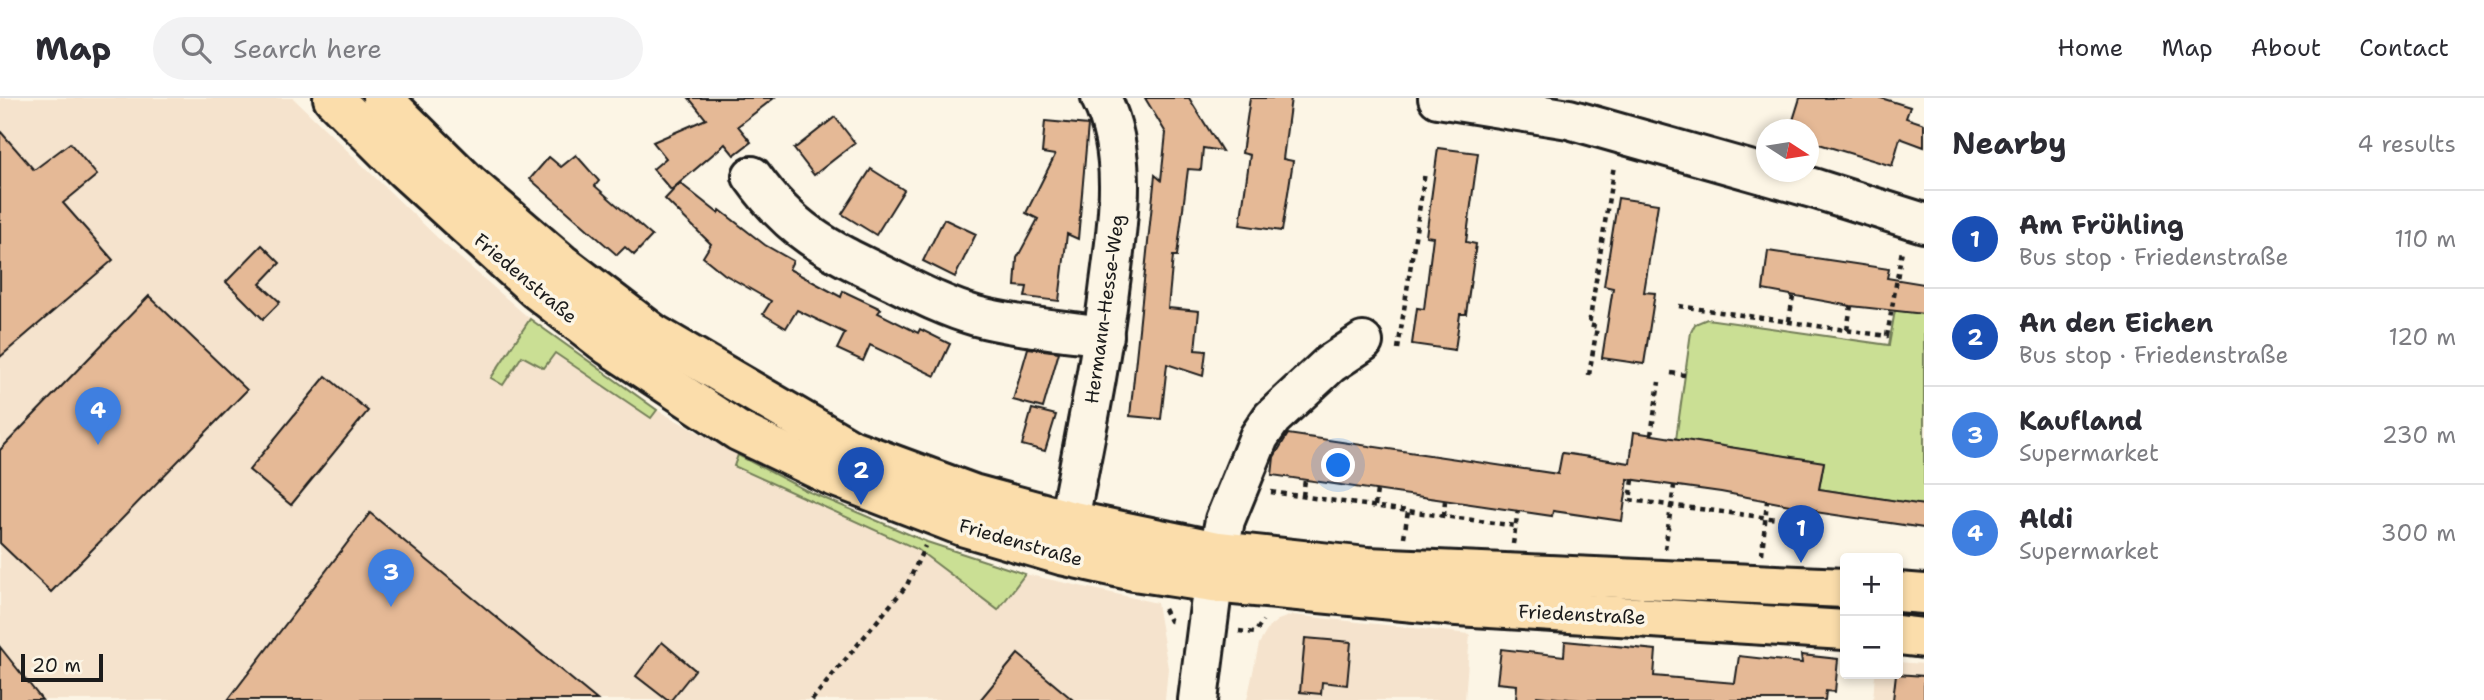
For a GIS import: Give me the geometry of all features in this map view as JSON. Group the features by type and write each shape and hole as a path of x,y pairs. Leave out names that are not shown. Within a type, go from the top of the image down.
{"main road":[{"name":"Friedenstraße","path":"333,98 405,170 537,290 609,346 738,431 830,475 965,527 1061,555 1134,571 1216,567 1367,567 1840,588"},
{"name":"Friedenstraße","path":"382,98 469,184 561,263 671,345 850,449 973,494 1069,520 1216,567 1457,606 1840,630"},
{"path":"1903,592 1924,594"},
{"path":"1903,636 1924,638"}],"street":[{"name":"Hermann-Hesse-Weg","path":"1069,520 1104,336 1118,210 1113,127 1101,98"},
{"path":"1437,98 1569,119 1916,220"},
{"path":"752,176 785,216 825,247 935,301 998,321 1104,336"},
{"path":"1198,700 1225,520 1265,426 1330,364 1380,346"}],"path":[{"path":"1589,375 1597,327 1589,325 1619,133"},
{"path":"1380,346 1425,172"},
{"path":"1679,306 1886,336 1916,220"},
{"path":"1789,321 1793,296"},
{"path":"1847,330 1851,306"},
{"path":"1671,373 1685,375"},
{"path":"1651,435 1659,383"},
{"path":"1303,496 1305,480"},
{"path":"1633,480 1628,499 1816,524"},
{"path":"1664,557 1674,486"},
{"path":"1238,487 1516,526"},
{"path":"1375,506 1377,490"},
{"path":"1444,516 1445,500"},
{"path":"1761,558 1767,501"},
{"path":"1512,551 1518,510"},
{"path":"1403,548 1408,511"},
{"path":"812,700 907,585 928,542"}],"shaded area":[{"path":"0,98 293,98 444,244 530,319 657,410 805,490 927,542 1025,574 1157,603 1168,668 1165,700 0,700"},
{"path":"1292,615 1470,634 1465,700 1247,700 1259,644 1269,627"},
{"path":"1903,662 1924,664 1924,700 1873,700 1875,679 1903,679"}],"green space":[{"path":"1895,310 1924,314 1924,505 1819,489 1824,462 1676,439 1691,332 1695,324 1707,319 1889,345"},
{"path":"530,319 657,410 651,418 555,353 544,368 522,356 503,385 491,378"},
{"path":"738,455 805,490 927,542 1025,574 998,610 917,549 734,466"}],"building":[{"path":"689,98 774,98 738,126 751,142 734,155 725,144 671,190 653,169 666,158 653,142 706,119"},
{"path":"1145,98 1189,98 1222,151 1203,148 1201,170 1188,169 1177,256 1173,256 1168,308 1199,311 1195,350 1206,351 1203,376 1167,364 1161,419 1130,416 1155,175 1161,180 1166,133"},
{"path":"1250,98 1291,98 1283,159 1293,161 1282,231 1240,225 1250,155 1242,153"},
{"path":"1800,98 1881,98 1910,107 1906,118 1924,124 1924,147 1900,138 1892,166 1819,144 1819,119 1793,119"},
{"path":"835,117 855,143 814,175 794,149"},
{"path":"1045,121 1088,125 1078,239 1067,234 1059,301 1025,297 1027,287 1015,286 1017,258 1038,219 1026,213 1055,155 1042,153"},
{"path":"0,131 34,170 70,143 97,175 63,203 113,260 0,357"},
{"path":"1438,148 1478,153 1466,242 1476,244 1466,314 1460,314 1455,350 1412,344 1417,308 1424,309 1433,237 1426,236"},
{"path":"576,155 599,181 595,186 652,236 634,255 625,247 617,255 530,179 549,157 561,167"},
{"path":"871,169 904,190 876,235 842,214"},
{"path":"680,183 718,213 720,210 765,245 793,261 789,269 841,297 843,291 881,309 878,313 918,333 920,329 950,344 935,376 870,345 863,361 837,349 845,333 797,310 786,328 763,314 771,301 724,274 703,257 711,244 665,199"},
{"path":"1618,198 1658,204 1644,292 1655,293 1644,364 1602,358 1613,288 1604,286"},
{"path":"944,219 976,234 955,277 923,261"},
{"path":"262,245 280,263 260,284 280,302 263,319 226,282"},
{"path":"1768,251 1889,269 1887,278 1924,284 1924,314 1851,306 1763,290"},
{"path":"149,296 247,390 51,592 0,543 0,450"},
{"path":"1028,348 1059,352 1043,408 1013,400"},
{"path":"326,376 368,411 291,505 249,470"},
{"path":"1032,409 1056,415 1045,451 1022,445"},
{"path":"1634,432 1824,462 1819,489 1924,505 1924,528 1815,512 1816,510 1721,492 1628,479 1622,521 1553,511 1552,516 1272,475 1274,457 1288,434 1558,474 1562,453 1630,463"},
{"path":"370,513 597,700 228,700"},
{"path":"1305,638 1351,642 1347,685 1322,682 1321,694 1300,692"},
{"path":"1565,641 1656,650 1654,676 1735,683 1739,656 1802,663 1801,655 1838,659 1835,692 1826,691 1825,700 1581,700 1537,696 1537,700 1516,700 1517,685 1497,683 1501,649 1564,656"},
{"path":"662,642 695,670 671,700 667,700 636,676"},
{"path":"0,647 42,700 0,700"},
{"path":"1018,654 1073,700 980,700"},
{"path":"1903,674 1924,676 1924,700 1893,700 1895,679 1903,679"}],"place":[{"name":"Aldi","path":"98,445"},
{"name":"An den Eichen","path":"861,505"},
{"name":"Am Frühling","path":"1801,563"},
{"name":"Kaufland","path":"391,607"}]}
